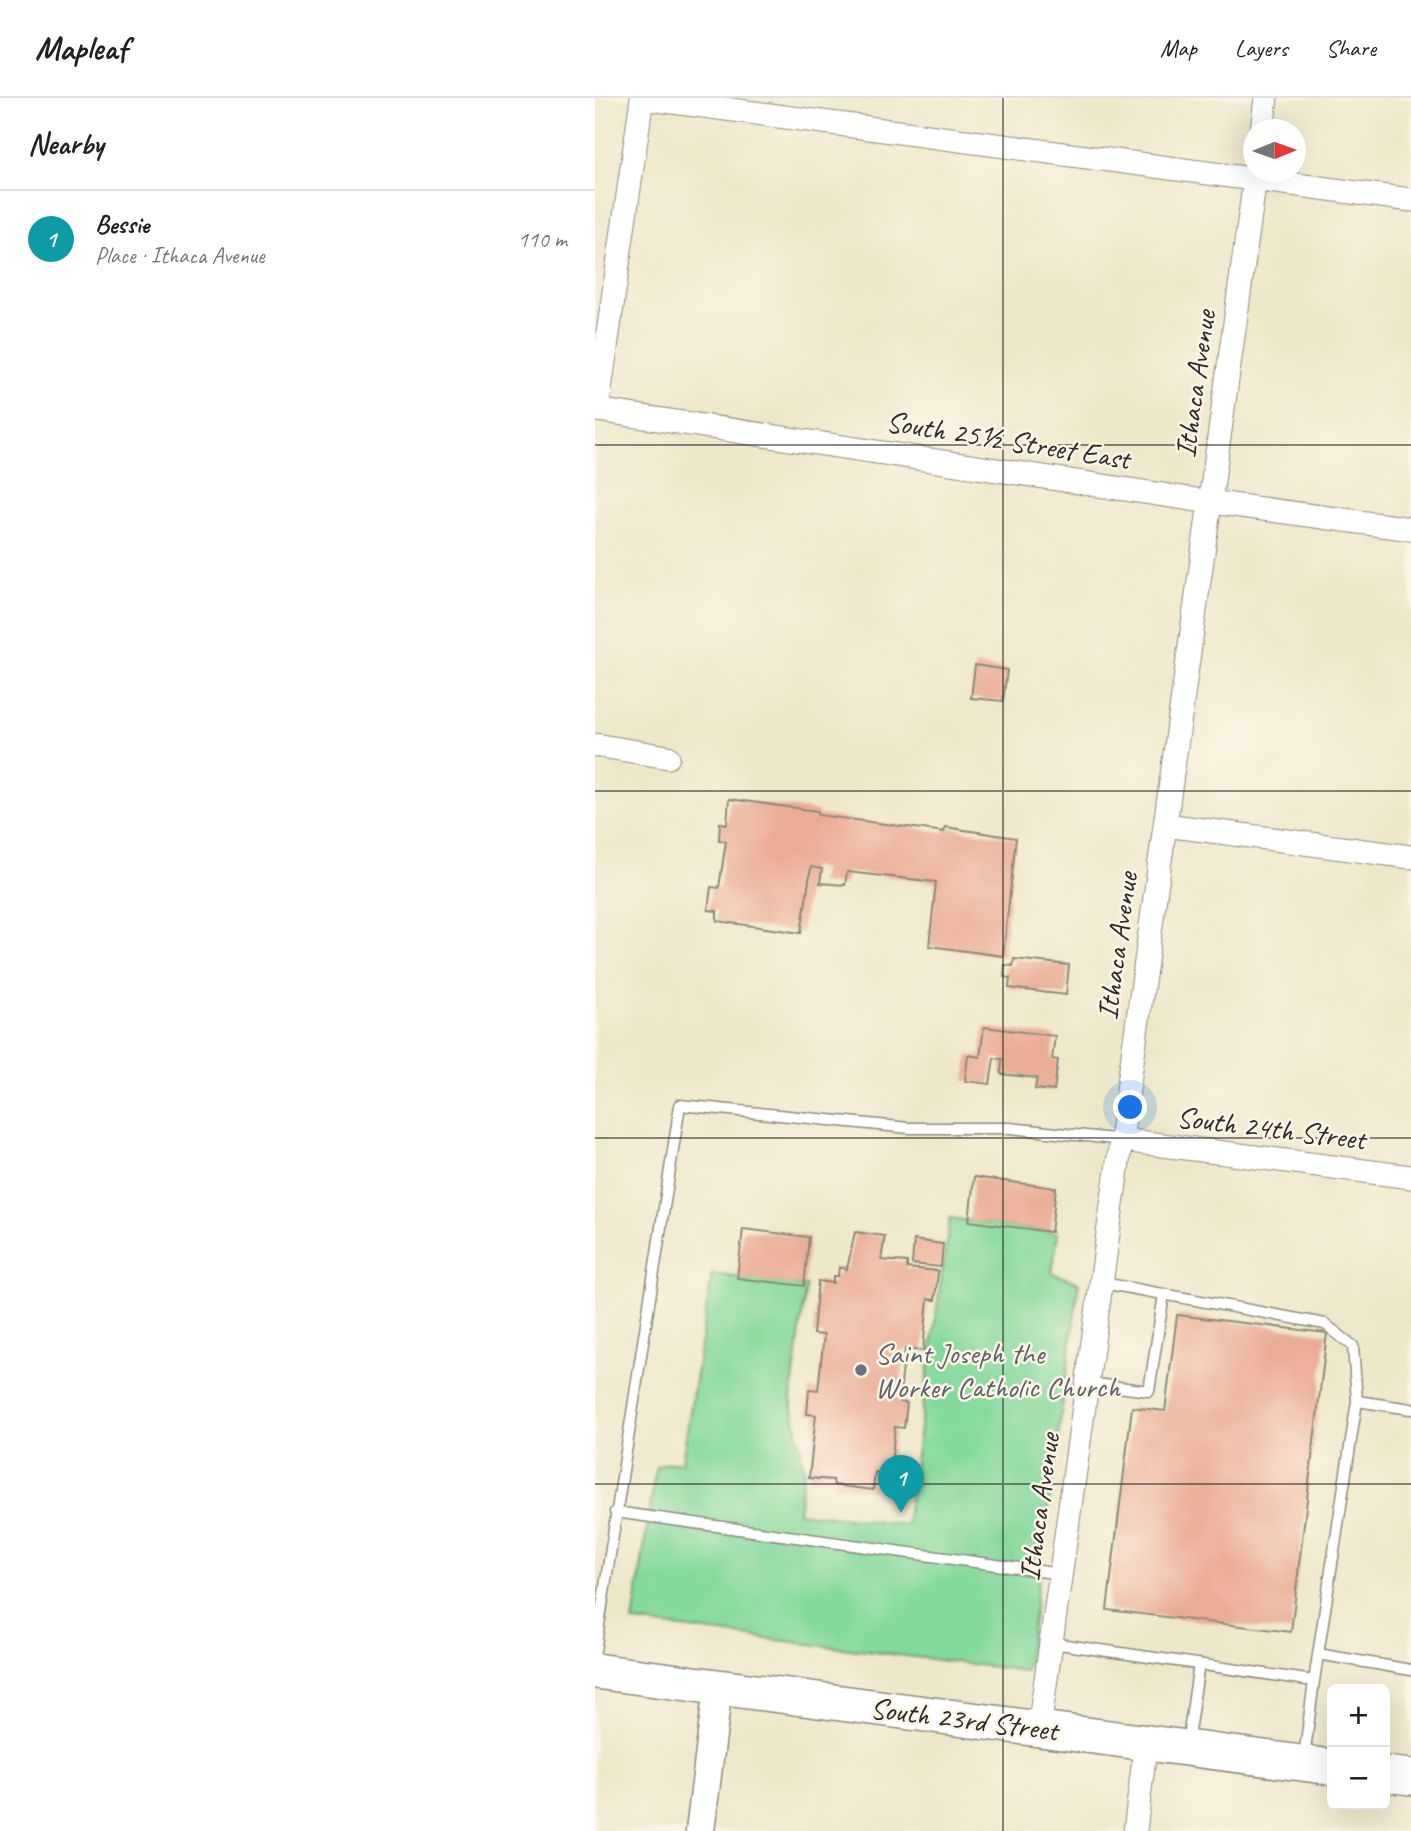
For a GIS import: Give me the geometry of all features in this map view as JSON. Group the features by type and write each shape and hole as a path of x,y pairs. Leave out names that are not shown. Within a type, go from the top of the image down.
{"main road":[{"name":"South 23rd Street","path":"595,1671 1318,1765"},
{"path":"1390,1775 1411,1777"}],"street":[{"path":"597,410 642,98 1243,173"},
{"path":"1263,119 1266,98"},
{"name":"Ithaca Avenue","path":"1039,1729 1255,182"},
{"path":"1299,182 1411,200"},
{"name":"South 25½ Street East","path":"597,410 1210,502 1411,529"},
{"path":"595,744 668,757"},
{"path":"1164,825 1411,858"},
{"name":"South 24th Street","path":"1123,1140 1411,1177"},
{"path":"699,1831 718,1687"},
{"path":"1135,1831 1146,1742"}],"lane":[{"path":"595,1651 680,1105 909,1128 1010,1128 1123,1140"},
{"path":"1103,1283 1325,1324 1353,1346 1357,1401 1314,1681 1318,1765"},
{"path":"1088,1382 1149,1391 1164,1294"},
{"path":"1357,1401 1411,1409"},
{"path":"615,1511 1061,1574"},
{"path":"1052,1643 1314,1681"},
{"path":"1318,1654 1411,1670"},
{"path":"1186,1749 1199,1664"}],"green space":[{"path":"950,1218 1058,1233 1052,1273 1079,1283 1026,1671 633,1622 656,1467 682,1462 712,1274 806,1286 791,1398 804,1468 798,1512 906,1525"}],"building":[{"path":"975,665 1007,670 1003,701 971,698"},
{"path":"729,799 818,811 818,815 944,832 945,827 1016,838 1003,956 929,946 936,882 847,872 845,885 820,883 822,869 811,867 801,933 717,921 717,911 708,910 711,887 719,888 726,841 719,840 720,823 727,824"},
{"path":"1014,959 1069,965 1066,995 1009,988 1010,978 1004,977 1005,965 1013,966"},
{"path":"984,1027 1055,1036 1052,1059 1058,1060 1054,1091 1035,1089 1037,1078 1001,1074 1002,1059 994,1058 990,1084 965,1081 968,1055 980,1057"},
{"path":"974,1177 1056,1188 1051,1232 969,1221"},
{"path":"743,1229 809,1237 804,1286 737,1278"},
{"name":"Saint Joseph the Worker Catholic Church","path":"855,1232 885,1236 881,1260 907,1262 907,1268 938,1271 935,1300 928,1299 923,1351 905,1349 899,1402 907,1403 904,1428 895,1427 890,1473 875,1472 873,1490 834,1485 833,1480 809,1478 816,1415 807,1414 809,1389 818,1390 824,1335 813,1334 818,1281 833,1283 833,1276 838,1276 839,1267 847,1269"},
{"path":"914,1240 943,1244 941,1267 912,1264"},
{"path":"1177,1315 1327,1333 1291,1632 1107,1610 1132,1407 1165,1411"}],"place":[{"name":"Saint Joseph the Worker Catholic Church","path":"861,1370"},
{"name":"Bessie","path":"901,1513"}]}
